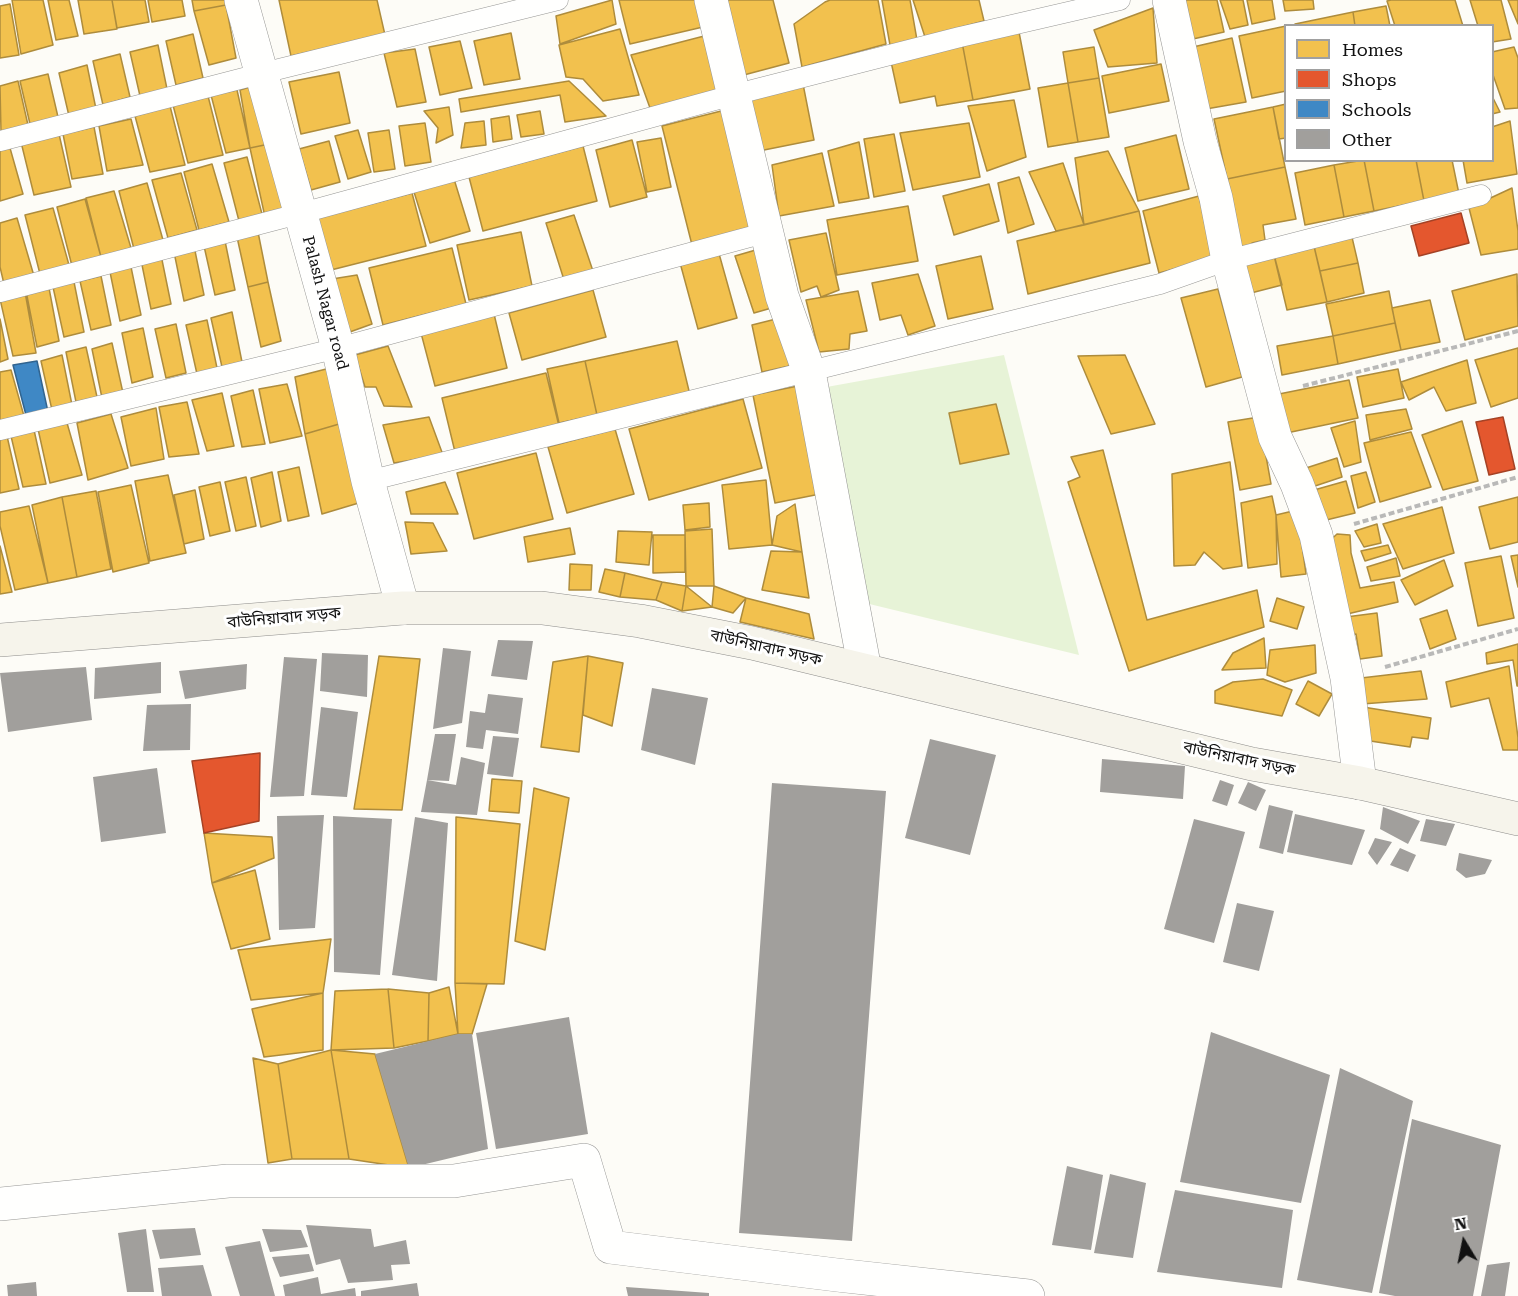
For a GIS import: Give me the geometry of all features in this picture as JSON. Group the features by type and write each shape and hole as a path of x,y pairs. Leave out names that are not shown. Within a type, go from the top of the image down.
{"street":[{"name":"Palash Nagar road","path":"241,0 263,72 338,348 368,481 403,608"},
{"path":"711,0 782,296 809,372 865,670"},
{"path":"1169,0 1200,141 1216,198 1228,260 1275,437 1297,484 1316,535 1347,678 1360,783"},
{"name":"বাউনিয়াবাদ সড়ক","path":"0,640 403,608 542,608 640,621 752,643 1252,764 1360,783 1518,819"},
{"path":"0,1204 228,1181 454,1181 584,1160 610,1247 1028,1296"}],"lane":[{"path":"0,141 263,72 558,0"},
{"path":"0,292 302,213 733,95 1120,0"},
{"path":"368,481 1160,284 1228,260 1481,195"},
{"path":"0,430 338,348 768,232"}],"path":[{"path":"1264,395 1518,331"},
{"path":"1316,535 1518,477"},
{"path":"1347,678 1518,629"}],"green space":[{"path":"1004,355 1079,655 853,600 821,388"}],"building: Homes":[{"path":"12,0 43,0 53,45 21,54"},
{"path":"48,0 69,0 78,36 56,40"},
{"path":"78,0 112,0 117,29 84,34"},
{"path":"112,0 145,0 149,22 117,28"},
{"path":"148,0 182,0 185,16 152,22"},
{"path":"192,0 225,0 226,5 194,11"},
{"path":"279,0 377,0 385,35 291,56"},
{"path":"612,0 616,24 560,44 556,16"},
{"path":"619,0 696,0 703,27 630,44"},
{"path":"721,0 773,0 789,63 740,76"},
{"path":"830,0 878,0 886,44 802,67 794,24"},
{"path":"882,0 910,0 917,40 890,45"},
{"path":"913,0 979,0 984,21 925,37"},
{"path":"1184,0 1217,0 1224,32 1193,39"},
{"path":"1220,0 1243,0 1248,25 1230,29"},
{"path":"1247,0 1272,0 1275,19 1252,24"},
{"path":"1283,0 1313,0 1314,9 1285,11"},
{"path":"1455,0 1462,24 1394,24 1387,1"},
{"path":"1470,0 1501,0 1511,39 1494,42 1494,24 1477,24"},
{"path":"1508,0 1518,0 1518,24"},
{"path":"10,4 19,55 0,58 0,6"},
{"path":"226,5 236,58 209,65 194,11"},
{"path":"1386,6 1390,24 1355,24 1353,12"},
{"path":"1153,8 1157,63 1108,67 1094,30"},
{"path":"1353,12 1355,24 1295,24"},
{"path":"1284,26 1284,91 1252,98 1239,36"},
{"path":"620,29 639,95 603,101 583,79 566,77 559,45"},
{"path":"1019,32 1030,89 973,100 962,42"},
{"path":"511,33 520,79 484,85 474,41"},
{"path":"193,34 203,78 176,85 166,41"},
{"path":"708,35 727,89 650,108 631,55"},
{"path":"1232,38 1246,102 1206,109 1193,47"},
{"path":"460,41 472,88 440,95 429,47"},
{"path":"962,42 973,100 937,106 935,96 900,103 890,57"},
{"path":"158,45 167,89 140,96 130,52"},
{"path":"1094,47 1099,78 1068,83 1063,52"},
{"path":"1514,47 1518,58 1518,108 1505,109 1494,78 1494,52"},
{"path":"415,49 426,102 397,107 384,53"},
{"path":"120,54 130,97 103,105 93,61"},
{"path":"1161,64 1169,101 1109,113 1102,76"},
{"path":"87,65 96,109 69,116 59,73"},
{"path":"339,72 350,123 301,134 289,82"},
{"path":"48,74 58,117 30,124 20,81"},
{"path":"1099,78 1109,137 1078,142 1068,83"},
{"path":"18,81 28,125 1,132 0,86"},
{"path":"569,81 606,116 565,122 560,95 461,112 459,99"},
{"path":"263,83 274,143 250,148 240,90"},
{"path":"1068,83 1078,142 1048,147 1038,88"},
{"path":"803,84 814,140 754,152 743,95"},
{"path":"237,90 250,148 226,153 211,95"},
{"path":"208,96 223,155 188,163 173,105"},
{"path":"1014,100 1026,157 987,171 968,106"},
{"path":"1494,100 1500,112 1494,114"},
{"path":"1284,104 1284,138 1279,139 1273,107"},
{"path":"170,106 185,165 150,172 135,116"},
{"path":"449,107 453,135 436,143 438,128 424,111"},
{"path":"1273,107 1285,167 1227,179 1214,119"},
{"path":"729,109 759,228 692,245 662,126"},
{"path":"540,111 544,134 521,137 517,115"},
{"path":"509,116 512,139 493,142 491,119"},
{"path":"131,119 143,165 107,171 99,126"},
{"path":"484,121 486,145 461,148 465,123"},
{"path":"1510,121 1517,174 1467,183 1463,162 1494,162 1494,126"},
{"path":"425,123 431,162 405,166 399,126"},
{"path":"969,123 980,177 913,190 900,133"},
{"path":"94,127 103,174 72,179 63,134"},
{"path":"358,130 371,172 348,179 335,136"},
{"path":"389,130 395,169 374,172 368,133"},
{"path":"59,134 71,187 34,195 21,142"},
{"path":"894,134 905,191 874,197 864,139"},
{"path":"1176,135 1189,189 1138,201 1125,148"},
{"path":"661,138 671,187 647,192 637,142"},
{"path":"632,140 647,197 610,207 596,150"},
{"path":"329,141 340,182 311,190 299,149"},
{"path":"859,142 869,198 839,203 828,151"},
{"path":"274,143 295,208 265,217 250,148"},
{"path":"583,146 597,201 483,231 469,177"},
{"path":"10,148 23,194 0,201 0,150"},
{"path":"1108,151 1139,211 1084,225 1075,158"},
{"path":"822,153 834,206 779,216 772,165"},
{"path":"247,157 262,214 239,221 224,163"},
{"path":"1364,162 1374,211 1344,217 1334,165"},
{"path":"1364,162 1416,162 1424,201 1374,211"},
{"path":"1416,162 1452,162 1459,194 1424,201"},
{"path":"1063,163 1084,225 1056,231 1029,172"},
{"path":"212,164 229,222 199,230 184,172"},
{"path":"1334,165 1344,217 1305,225 1295,173"},
{"path":"1285,167 1296,219 1263,225 1265,240 1252,243 1253,250 1241,253 1227,179"},
{"path":"181,173 197,230 168,238 152,180"},
{"path":"1019,177 1034,224 1008,233 998,183"},
{"path":"454,179 470,231 430,243 414,192"},
{"path":"147,183 163,240 134,249 119,191"},
{"path":"989,184 999,221 954,235 943,196"},
{"path":"1512,188 1518,249 1481,255 1469,208"},
{"path":"114,191 131,248 101,257 86,198"},
{"path":"412,193 426,246 331,270 318,218"},
{"path":"1199,196 1215,258 1159,273 1143,211"},
{"path":"85,199 101,257 72,266 57,207"},
{"path":"908,206 918,261 837,275 827,220"},
{"path":"53,208 69,265 40,274 25,215"},
{"path":"1139,211 1150,263 1028,294 1017,241"},
{"path":"574,215 594,274 565,283 546,223"},
{"path":"17,218 34,276 4,284 0,267 0,223"},
{"path":"258,232 268,282 248,287 237,237"},
{"path":"521,232 532,286 469,300 457,245"},
{"path":"826,233 839,290 821,297 817,286 801,292 789,240"},
{"path":"1351,233 1358,263 1320,271 1313,242"},
{"path":"225,241 235,290 215,295 204,246"},
{"path":"1313,242 1327,302 1287,310 1273,251"},
{"path":"194,246 204,295 184,301 174,252"},
{"path":"766,247 782,305 754,313 735,256"},
{"path":"452,248 466,304 383,325 369,268"},
{"path":"718,250 737,318 698,329 679,259"},
{"path":"1273,251 1282,285 1251,293 1242,259"},
{"path":"161,255 171,304 151,309 141,260"},
{"path":"981,256 993,309 948,319 936,266"},
{"path":"1358,263 1364,293 1327,302 1320,271"},
{"path":"131,267 141,315 120,321 110,272"},
{"path":"918,274 935,326 908,335 901,315 880,320 872,283"},
{"path":"1517,274 1518,326 1465,340 1452,291"},
{"path":"357,275 372,324 347,333 332,279"},
{"path":"101,276 111,325 91,330 80,281"},
{"path":"74,282 84,332 64,337 53,287"},
{"path":"268,282 281,341 261,347 248,287"},
{"path":"49,288 59,341 37,347 26,291"},
{"path":"1218,289 1242,377 1206,387 1181,298"},
{"path":"593,290 606,337 522,360 509,313"},
{"path":"858,291 867,331 850,334 849,349 819,352 806,300"},
{"path":"1389,291 1395,323 1333,336 1326,304"},
{"path":"25,292 36,353 13,356 0,299"},
{"path":"1430,300 1440,342 1401,350 1392,308"},
{"path":"232,312 242,362 222,367 211,318"},
{"path":"494,314 507,368 435,386 421,333"},
{"path":"784,317 794,365 762,372 752,325"},
{"path":"0,319 8,359 0,362"},
{"path":"207,320 217,368 197,374 186,325"},
{"path":"1395,323 1401,350 1338,364 1333,336"},
{"path":"176,324 186,373 166,378 155,329"},
{"path":"143,328 153,377 132,383 122,333"},
{"path":"1333,336 1338,364 1282,375 1277,346"},
{"path":"677,341 690,395 597,415 585,361"},
{"path":"112,343 123,393 102,398 92,349"},
{"path":"388,346 412,407 384,406 376,387 365,387 355,355"},
{"path":"86,347 97,397 76,402 66,352"},
{"path":"1518,348 1518,398 1491,407 1475,360"},
{"path":"62,355 72,405 52,410 41,361"},
{"path":"1125,355 1155,424 1111,434 1078,356"},
{"path":"1467,360 1476,403 1446,411 1434,387 1409,400 1401,382"},
{"path":"585,361 597,415 559,423 547,369"},
{"path":"330,368 346,422 305,434 295,377"},
{"path":"1398,369 1404,398 1363,407 1357,377"},
{"path":"11,370 24,416 0,423 0,372"},
{"path":"546,373 559,426 455,452 442,398"},
{"path":"1349,380 1358,418 1277,435 1269,396"},
{"path":"287,384 302,436 270,443 259,389"},
{"path":"803,385 825,493 775,503 753,395"},
{"path":"253,390 265,444 242,447 231,396"},
{"path":"222,393 234,446 207,451 192,400"},
{"path":"743,399 762,468 649,500 629,429"},
{"path":"187,402 199,454 169,457 159,407"},
{"path":"996,404 1009,454 960,464 949,413"},
{"path":"156,408 164,459 131,466 121,417"},
{"path":"1406,409 1412,429 1370,440 1366,415"},
{"path":"111,414 128,468 88,480 77,423"},
{"path":"429,417 443,455 394,463 383,425"},
{"path":"1259,417 1271,484 1240,490 1228,422"},
{"path":"1355,421 1361,462 1344,467 1331,428"},
{"path":"1462,421 1478,481 1443,490 1422,435"},
{"path":"346,422 362,502 322,514 305,434"},
{"path":"67,423 82,475 50,483 38,429"},
{"path":"615,429 634,494 567,513 548,447"},
{"path":"34,430 46,484 23,487 11,436"},
{"path":"1411,432 1431,487 1380,502 1364,443"},
{"path":"7,436 19,489 0,493 0,438"},
{"path":"1103,450 1147,620 1257,590 1264,627 1129,671 1068,482 1080,477 1071,457"},
{"path":"536,453 553,519 474,539 457,473"},
{"path":"1337,458 1342,477 1306,489 1303,469"},
{"path":"1230,462 1242,566 1223,569 1204,552 1195,565 1174,566 1172,474"},
{"path":"299,467 309,516 288,521 278,472"},
{"path":"272,472 281,521 261,527 251,478"},
{"path":"1366,472 1375,502 1358,508 1351,476"},
{"path":"168,475 186,553 150,561 135,481"},
{"path":"246,477 256,526 236,531 225,482"},
{"path":"766,480 772,545 729,549 722,485"},
{"path":"1346,481 1355,513 1318,522 1307,492"},
{"path":"220,482 230,531 210,536 199,487"},
{"path":"445,482 458,514 411,514 406,492"},
{"path":"131,485 149,563 113,572 98,492"},
{"path":"195,490 204,539 184,544 174,495"},
{"path":"96,491 111,569 77,577 62,497"},
{"path":"1272,496 1276,515 1277,564 1248,568 1241,503"},
{"path":"62,497 77,577 48,583 32,505"},
{"path":"1518,497 1518,542 1490,549 1479,507"},
{"path":"709,503 710,527 685,530 683,505"},
{"path":"795,504 802,552 772,545 777,516"},
{"path":"29,506 48,583 15,590 0,526 0,512"},
{"path":"1442,507 1454,553 1403,569 1383,524"},
{"path":"1297,510 1306,574 1281,577 1276,515"},
{"path":"405,522 433,523 447,551 411,554"},
{"path":"1377,524 1381,543 1364,547 1355,531"},
{"path":"570,528 575,554 528,562 524,537"},
{"path":"712,529 714,586 686,586 685,531"},
{"path":"618,531 652,532 649,565 616,562"},
{"path":"1337,534 1350,535 1351,553 1360,588 1394,582 1398,602 1343,615 1322,548"},
{"path":"653,535 685,535 685,572 653,573"},
{"path":"1388,545 1391,553 1365,561 1361,551"},
{"path":"0,546 12,592 0,594"},
{"path":"771,551 802,552 809,598 762,590"},
{"path":"1518,555 1518,587 1511,556"},
{"path":"1501,556 1514,618 1478,626 1465,563"},
{"path":"1396,558 1400,576 1371,581 1367,567"},
{"path":"1444,560 1453,586 1415,605 1401,580"},
{"path":"570,564 592,565 591,590 569,590"},
{"path":"605,569 625,573 620,597 599,592"},
{"path":"625,573 662,582 656,600 620,597"},
{"path":"662,582 686,586 682,611 656,600"},
{"path":"686,586 712,607 682,611"},
{"path":"714,586 746,598 733,613 712,607"},
{"path":"746,598 809,614 814,639 740,622"},
{"path":"1277,598 1304,607 1297,629 1270,621"},
{"path":"1447,610 1456,639 1430,649 1420,619"},
{"path":"1377,613 1382,656 1360,659 1356,634 1341,637 1338,618"},
{"path":"1264,638 1266,668 1222,670 1233,653"},
{"path":"1518,644 1517,686 1513,660 1487,664 1486,653"},
{"path":"1315,645 1316,673 1285,682 1267,675 1270,650"},
{"path":"379,656 420,659 402,810 354,809"},
{"path":"588,656 579,752 541,747 553,662"},
{"path":"588,656 623,663 612,726 583,715"},
{"path":"1509,666 1518,750 1503,750 1489,698 1451,707 1446,682"},
{"path":"1421,671 1427,699 1362,704 1361,678"},
{"path":"1263,679 1292,690 1282,716 1215,703 1215,691 1233,682"},
{"path":"1308,681 1332,694 1319,716 1296,704"},
{"path":"1363,707 1431,718 1428,739 1412,737 1410,747 1357,739"},
{"path":"492,779 522,781 519,813 489,811"},
{"path":"534,788 569,798 545,950 515,941"},
{"path":"456,817 520,824 504,984 455,983"},
{"path":"204,833 272,837 274,858 212,883"},
{"path":"255,870 270,939 231,949 212,883"},
{"path":"331,939 323,993 251,1000 238,950"},
{"path":"455,983 487,984 472,1034 458,1034"},
{"path":"449,987 458,1034 428,1041 429,993"},
{"path":"388,989 429,993 428,1041 394,1048"},
{"path":"388,989 394,1048 331,1050 335,991"},
{"path":"323,993 323,1050 264,1057 252,1009"},
{"path":"331,1050 349,1159 292,1159 278,1064"},
{"path":"331,1050 375,1054 409,1168 349,1159"},
{"path":"253,1058 278,1064 292,1159 268,1163"}],"building: Shops":[{"path":"1461,213 1469,243 1419,256 1411,226"},
{"path":"1503,417 1515,469 1489,475 1476,422"},
{"path":"260,753 259,821 204,833 192,761"}],"building: Schools":[{"path":"37,361 48,412 27,419 13,365"}],"building: Other":[{"path":"498,640 533,641 527,680 491,676"},
{"path":"443,648 471,651 462,723 433,729"},
{"path":"322,653 368,655 367,697 320,691"},
{"path":"284,657 317,659 304,796 270,797"},
{"path":"161,662 161,693 94,699 95,668"},
{"path":"247,664 246,689 185,699 179,671"},
{"path":"86,667 92,720 8,732 0,673"},
{"path":"652,688 708,698 695,765 641,750"},
{"path":"488,694 523,698 518,734 486,730 483,749 466,747 470,711 485,713"},
{"path":"191,704 190,750 143,751 147,705"},
{"path":"321,707 358,712 347,797 311,795"},
{"path":"435,734 456,734 449,781 427,780"},
{"path":"493,736 519,738 513,777 487,774"},
{"path":"930,739 996,755 970,855 905,838"},
{"path":"461,757 485,763 477,815 421,812 427,780 456,785"},
{"path":"1102,759 1185,766 1183,799 1100,792"},
{"path":"157,768 166,833 101,842 93,777"},
{"path":"1220,780 1234,785 1227,806 1212,801"},
{"path":"1248,782 1266,790 1256,811 1238,803"},
{"path":"772,783 886,791 852,1241 739,1233"},
{"path":"1269,805 1293,811 1283,854 1259,848"},
{"path":"1383,807 1420,821 1408,844 1380,829"},
{"path":"1295,814 1365,830 1352,865 1287,852"},
{"path":"324,815 315,928 279,930 277,816"},
{"path":"333,816 392,819 380,975 334,972"},
{"path":"415,817 448,823 437,981 392,975"},
{"path":"1194,819 1245,832 1214,943 1164,929"},
{"path":"1426,819 1455,824 1446,846 1420,841"},
{"path":"1375,838 1392,842 1377,865 1368,853"},
{"path":"1400,848 1416,855 1408,872 1390,865"},
{"path":"1459,853 1492,860 1485,874 1466,878 1456,870"},
{"path":"1237,903 1274,911 1259,971 1223,962"},
{"path":"569,1017 588,1134 496,1149 476,1033"},
{"path":"1211,1032 1330,1075 1301,1203 1180,1182"},
{"path":"458,1034 472,1034 488,1149 409,1168 375,1054"},
{"path":"1340,1068 1413,1101 1372,1293 1297,1280"},
{"path":"1412,1119 1501,1145 1473,1296 1395,1296 1379,1293"},
{"path":"1067,1166 1103,1175 1091,1250 1052,1245"},
{"path":"1110,1174 1146,1183 1133,1258 1094,1253"},
{"path":"1175,1190 1293,1210 1282,1288 1157,1272"},
{"path":"306,1225 371,1229 374,1247 406,1240 410,1264 391,1265 393,1280 348,1283 340,1259 316,1265"},
{"path":"195,1228 201,1255 160,1259 152,1230"},
{"path":"146,1229 154,1292 127,1292 118,1233"},
{"path":"262,1229 301,1230 308,1247 270,1252"},
{"path":"260,1241 275,1296 240,1296 225,1247"},
{"path":"309,1254 314,1271 280,1277 272,1257"},
{"path":"1510,1262 1505,1296 1481,1296 1487,1265"},
{"path":"203,1265 212,1296 162,1296 158,1268"},
{"path":"318,1277 321,1294 355,1288 356,1296 285,1296 283,1285"},
{"path":"36,1282 37,1296 8,1296 7,1285"},
{"path":"417,1283 419,1296 361,1296 361,1291"},
{"path":"626,1287 709,1293 709,1296 628,1296"}]}
